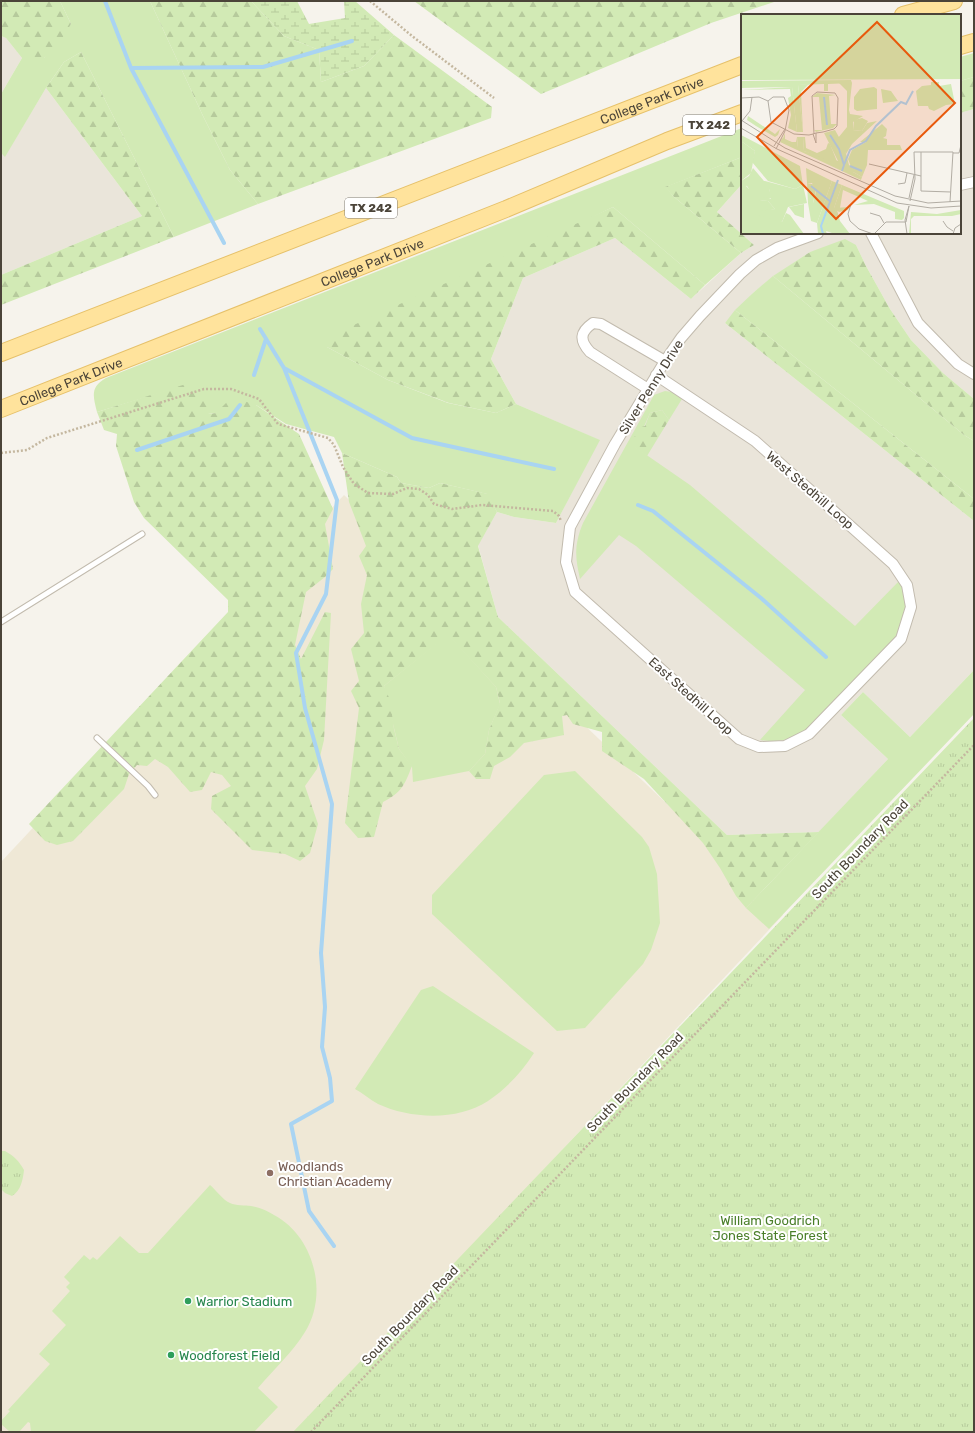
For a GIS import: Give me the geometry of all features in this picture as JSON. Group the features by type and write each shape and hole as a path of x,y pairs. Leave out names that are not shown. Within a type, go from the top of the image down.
{"main road":[{"path":"907,14 954,1"},
{"path":"961,46 974,42"},
{"name":"College Park Drive","path":"1,353 741,65"},
{"name":"College Park Drive","path":"1,410 499,212 667,141 741,113"}],"street":[{"path":"961,185 974,182"},
{"name":"Silver Penny Drive","path":"570,527 615,444 656,375 681,338 705,310 740,274 756,260 777,248 815,234"},
{"path":"872,234 918,324 958,364 974,374"},
{"path":"648,389 590,352 584,345 582,337 584,330 593,323 601,324 665,361"},
{"name":"West Stedhill Loop","path":"656,375 754,441 893,564 907,585 911,607 901,639"},
{"name":"East Stedhill Loop","path":"570,527 566,562 575,592 738,739 759,747 785,746 809,734 901,639"}],"lane":[{"path":"1,622 142,534"},
{"path":"97,738 148,786 155,795"}],"path":[{"path":"370,1 412,36 494,98"},
{"path":"1,453 27,450 47,438 204,389 231,389 259,399 278,424 328,438 334,445 343,467 354,484 368,493 393,494 407,488 419,489 428,495 434,504 452,509 482,504 553,511 560,516 562,523 570,527"},
{"name":"South Boundary Road","path":"311,1432 974,745"}],"shaded area":[{"path":"1,36 6,38 22,58 1,94"},
{"path":"46,88 142,216 1,275 1,153 5,156"},
{"path":"974,109 974,399 943,373 911,340 890,309 856,245 810,252 774,276 754,292 725,323 974,521 974,670 910,737 863,692 841,715 888,759 819,832 727,835 498,617 478,545 497,512 514,517 556,523 599,440 516,404 491,359 523,278 615,238 691,299 741,253 754,245 742,234 961,234 961,113"},
{"path":"741,185 741,233 717,212"},
{"name":"Woodlands Christian Academy","path":"344,495 783,915 297,1432 1,1432 1,862"}],"green space":[{"path":"1,1 60,1 71,24 55,50 44,58 22,58 6,38 1,36"},
{"path":"60,1 150,1 203,116 230,170 258,204 174,237 81,52 64,62 46,88 5,157 1,153 1,94 22,58 44,58 71,24"},
{"path":"150,1 251,1 284,36 319,50 321,82 364,66 394,35 492,107 491,118 258,204 230,170 203,116"},
{"path":"251,1 297,1 309,24 345,18 344,1 355,1 394,35 364,66 321,82 319,50 284,36"},
{"path":"414,1 777,1 711,23 541,94"},
{"path":"81,52 174,237 1,305 1,275 142,216 46,88 64,62"},
{"path":"974,53 974,77 961,81 961,57"},
{"path":"974,77 974,109 961,113 961,81"},
{"path":"741,128 741,157 666,187 673,196 741,253 705,285 613,207 327,347 388,380 448,403 496,413 516,404 600,440 556,523 514,517 497,512 487,494 440,483 429,488 401,483 397,477 342,453 334,437 286,424 256,405 208,414 186,385 97,412 94,401 95,388 106,378"},
{"path":"741,157 741,185 717,212 754,245 741,253 673,196 665,187"},
{"path":"613,207 705,285 691,299 615,238 523,278 491,359 516,404 496,413 449,403 388,380 327,347 323,339"},
{"path":"845,239 856,245 890,309 911,340 943,373 974,399 974,441 964,435 773,276 810,252"},
{"path":"773,276 964,435 974,441 974,499 735,310"},
{"path":"735,310 974,499 974,521 725,323"},
{"path":"186,384 208,397 208,414 216,413 232,397 256,405 299,434 333,509 325,524 333,569 306,592 295,645 301,659 325,612 331,613 324,740 317,769 305,786 318,824 310,853 300,861 285,854 252,850 211,809 212,796 231,786 222,775 211,772 202,790 190,792 168,767 155,759 147,766 137,765 129,774 124,789 73,841 57,845 45,841 29,824 228,612 228,600 144,518 134,502 116,446 117,434 104,430 97,412"},
{"path":"665,391 672,392 682,399 669,420 662,410 650,413 635,447 690,485 855,626 900,580 903,588 906,603 905,617 894,639 805,731 789,739 778,741 760,740 805,690 636,546 619,535 580,579 576,551 578,538 583,523 654,395"},
{"path":"662,410 669,420 647,456 634,447 633,441 638,428 645,426 650,413"},
{"path":"342,453 397,477 401,483 429,488 440,483 488,494 497,512 478,546 498,617 727,835 819,832 746,908 736,896 720,868 703,843 644,779 602,751 602,732 573,724 567,715 562,716 564,735 524,743 510,757 494,766 490,779 476,779 469,771 485,754 489,730 500,703 496,687 448,635 384,686 390,700 394,729 399,749 412,766 402,788 383,802 374,837 358,838 345,823 359,708 351,691 359,681 351,649 364,633 361,604 367,575 359,556 366,546 349,502"},
{"path":"448,634 496,687 500,704 489,730 485,754 469,771 413,782 412,767 399,749 384,686"},
{"path":"974,670 974,714 769,929 746,908 888,759 841,715 863,692 910,737"},
{"name":"William Goodrich Jones State Forest","path":"974,718 974,1432 293,1432"},
{"path":"575,771 642,837 649,847 657,874 660,923 651,950 643,964 585,1028 557,1031 432,914 432,895 544,775"},
{"path":"433,986 534,1053 519,1073 502,1091 476,1107 463,1112 448,1115 434,1116 404,1113 378,1104 355,1089 421,990"},
{"path":"1,1151 5,1151 14,1157 24,1170 18,1191 12,1196 5,1193 1,1189"},
{"name":"Warrior Stadium","path":"210,1185 222,1197 232,1204 263,1209 288,1224 308,1251 314,1267 316,1301 312,1317 305,1332 294,1347 258,1388 278,1407 254,1432 31,1432 30,1423 28,1422 19,1432 10,1432 1,1424 1,1421 10,1411 8,1410 50,1364 39,1354 66,1325 52,1311 70,1291 66,1287 70,1283 64,1277 84,1255 90,1260 93,1257 97,1260 120,1236 139,1253 148,1253"}],"waterway":[{"path":"105,1 131,68 224,243"},
{"path":"131,68 263,67 352,41"},
{"path":"260,329 284,368 412,438 554,469"},
{"path":"254,375 266,339"},
{"path":"284,368 337,500 326,594 296,653 305,708 332,804 321,953 325,1007 322,1047 330,1078 332,1101 291,1124 309,1211 334,1246"},
{"path":"137,450 229,419 240,405"},
{"path":"638,505 653,511 761,598 826,657"}],"place":[{"name":"Woodlands Christian Academy","path":"270,1173"},
{"name":"Warrior Stadium","path":"188,1301"},
{"name":"Woodforest Field","path":"171,1355"}]}
